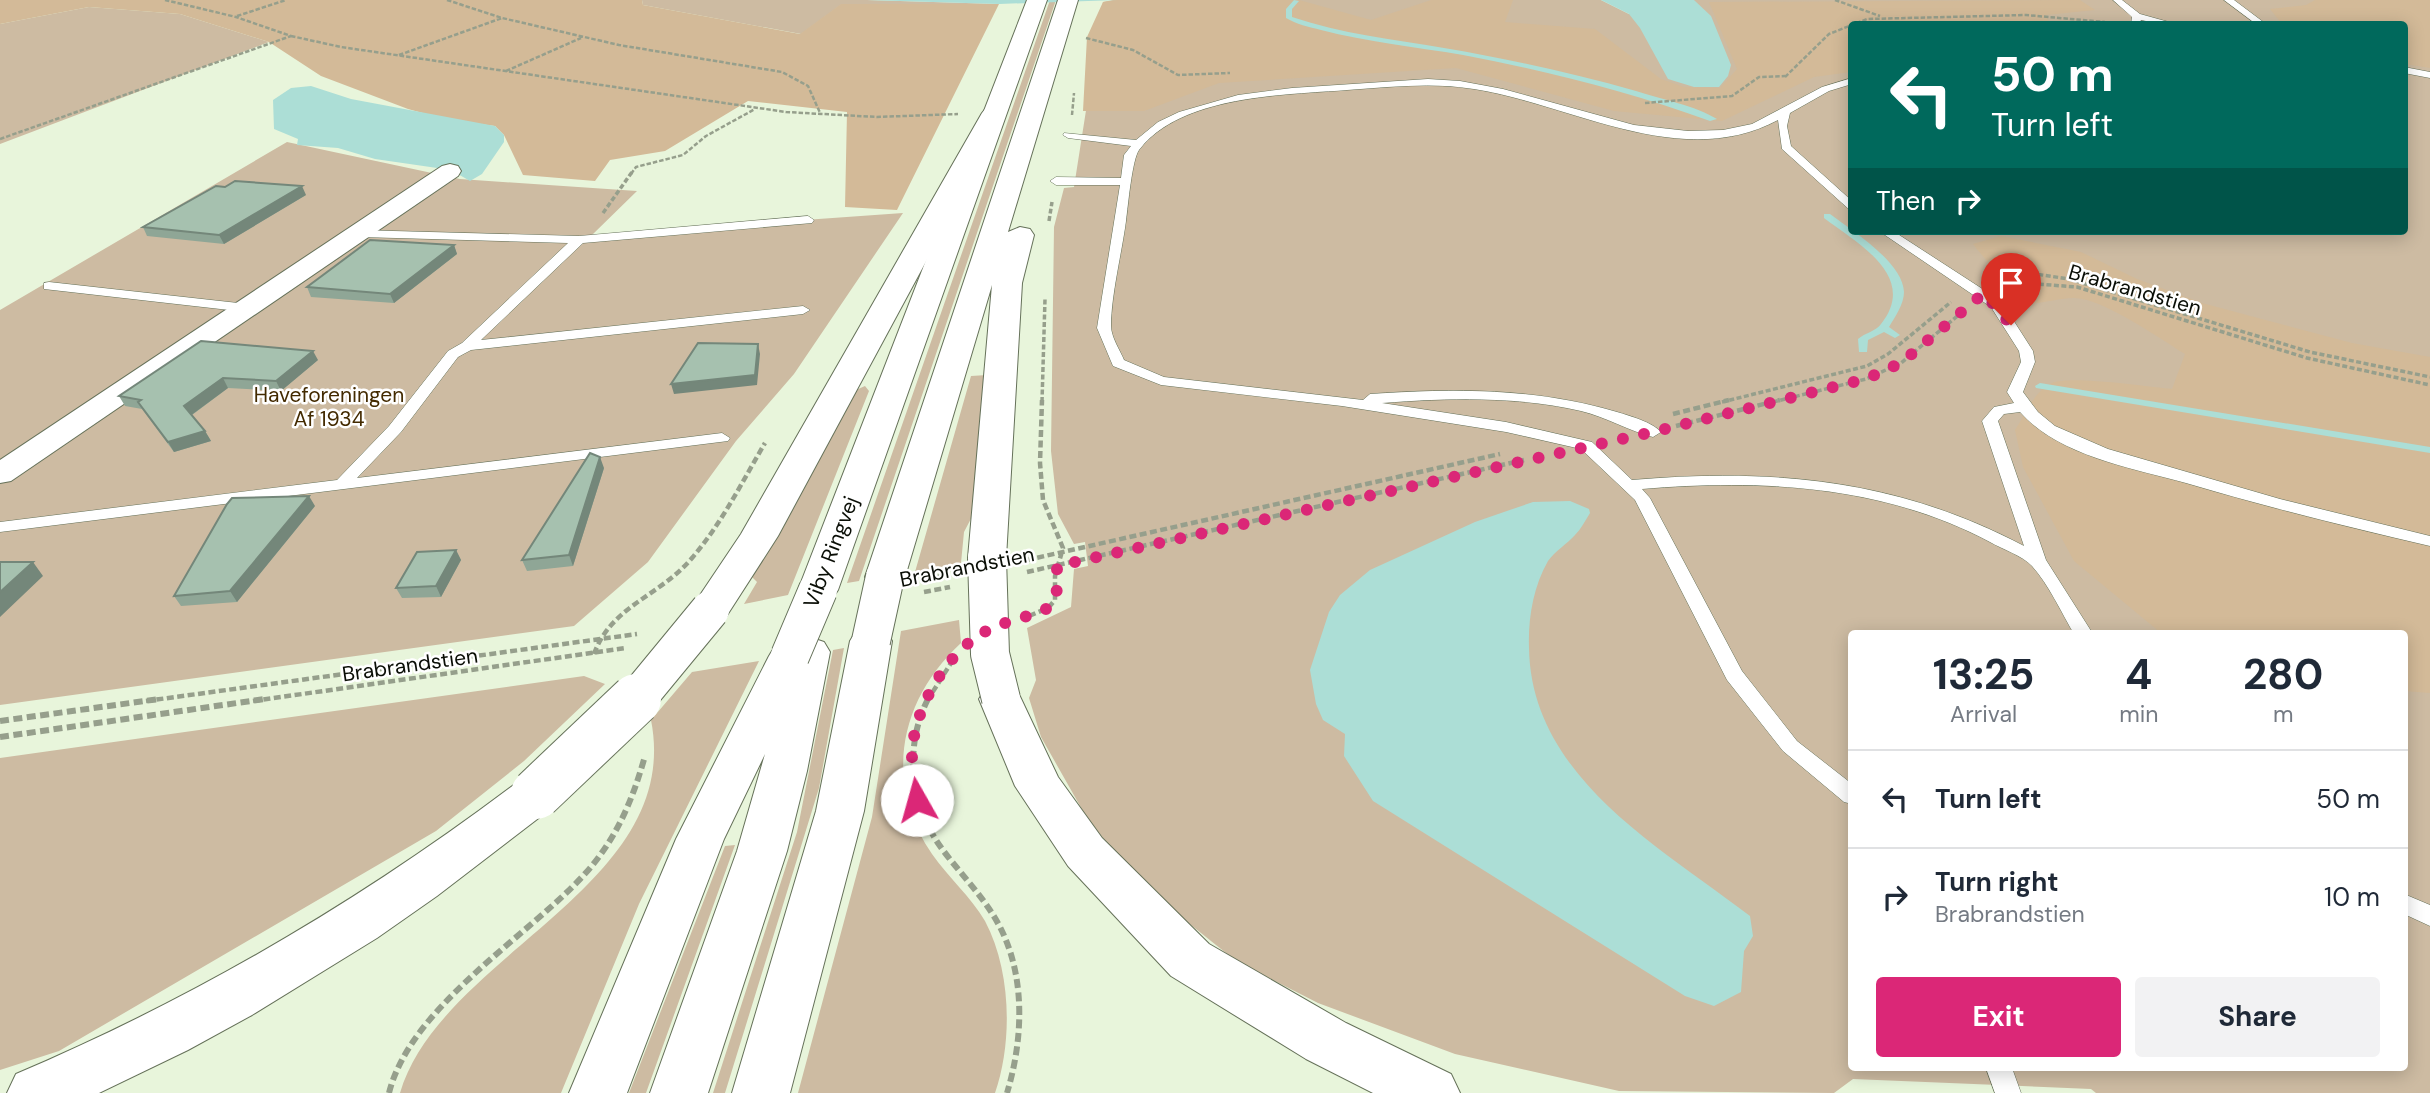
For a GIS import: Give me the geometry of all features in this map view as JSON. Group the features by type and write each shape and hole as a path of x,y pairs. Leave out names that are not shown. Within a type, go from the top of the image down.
{"main road":[{"name":"Viby Ringvej","path":"598,1093 700,839 800,654 818,590 1037,3"},
{"path":"761,1093 840,811 871,641 904,584 1055,41 1068,3"},
{"path":"1055,41 1051,119 1007,283 990,570 990,654 1001,699 1038,786 1085,852 1190,960 1326,1041 1431,1093"},
{"path":"36,1093 154,1039 321,947 463,852 536,794 622,715 670,662 710,610 759,537 994,113"},
{"path":"679,1093 762,851 784,771 800,654"}],"street":[{"path":"0,474 450,171"}],"lane":[{"path":"2117,0 2136,20"},
{"path":"2228,0 2257,21"},
{"path":"2408,71 2430,75"},
{"path":"1783,136 1742,130 1688,134 1649,129 1485,88 1426,82 1229,100 1180,115 1137,143 1130,155 1128,183 1104,328 1118,363 1161,381 1342,401 1506,427 1586,445 1642,498 1734,676 1790,746 1848,793"},
{"path":"1742,130 1822,89 1848,82"},
{"path":"1785,109 1783,136 1786,148 1848,205"},
{"path":"1068,135 1137,143"},
{"path":"1056,181 1128,183"},
{"path":"361,233 579,240 808,220"},
{"path":"1891,235 1977,290 2011,325 2026,351 2028,362 2015,392 2023,407 2057,434 2110,455 2304,513 2430,541"},
{"path":"344,482 395,429 453,354 467,346 579,240"},
{"path":"49,286 247,308"},
{"path":"467,346 803,310"},
{"path":"1342,401 1445,393 1564,403 1620,416 1653,432"},
{"path":"2023,407 1999,410 1990,421 2036,560 2081,630"},
{"path":"0,527 344,482 722,438"},
{"path":"1629,485 1737,477 1837,486 1890,498 1956,520 2036,560"},
{"path":"2408,906 2430,916"},
{"path":"2000,1071 2008,1093"}],"path":[{"path":"165,0 236,17 291,36 398,55 756,108 821,115 877,117 994,113"},
{"path":"236,17 286,0"},
{"path":"447,0 502,18 583,37 782,72 808,86 821,115"},
{"path":"1835,0 1883,17"},
{"path":"1863,21 1883,17 2026,15 2088,21"},
{"path":"398,55 502,18"},
{"path":"1645,103 1732,96 1753,79 1785,76 1829,34 1848,24"},
{"path":"0,139 291,36"},
{"path":"505,71 583,37"},
{"path":"1055,41 1082,37 1133,50 1178,75 1230,73"},
{"path":"1055,41 1072,53 1075,104 1068,135"},
{"path":"1785,76 1785,109"},
{"path":"579,240 615,198 636,167 683,155 706,136 756,108"},
{"path":"1049,224 1056,181"},
{"path":"1634,423 1867,366 1977,290 2011,273 2069,279 2310,352 2430,377"},
{"name":"Brabrandstien","path":"1653,432 1866,379 1901,363 1977,290 2016,282 2043,282 2085,289 2311,360 2430,385"},
{"path":"1026,617 1048,608 1055,600 1057,566 1063,548 1043,500 1040,463 1045,291"},
{"path":"594,654 599,640 613,618 658,591 700,551 768,438"},
{"path":"904,584 990,570 1565,440"},
{"name":"Brabrandstien","path":"904,584 990,570 1057,566 1586,445"},
{"path":"0,721 647,632"},
{"name":"Brabrandstien","path":"0,737 630,648"},
{"path":"616,660 617,650"},
{"path":"958,654 937,680 919,714 912,757 917,800 937,842 982,898 1006,941 1017,987 1018,1038 1007,1093"},
{"path":"389,1093 407,1051 432,1017 577,885 597,859 629,806 640,778 645,746"}],"green space":[{"path":"642,0 867,0 999,4 842,4 801,34 643,5"},
{"path":"1050,0 1056,0 859,581 847,583"},
{"path":"1117,0 1601,0 1629,14 1656,0 2430,0 2430,1093 2096,1093 2091,1089 1853,1079 1834,1093 1619,1091 1455,1054 1318,1003 1236,961 1146,889 1088,820 1041,737 1029,698 1036,680 1027,628 1071,607 1074,569 1088,566 1085,542 1074,544 1058,514 1051,451 1054,227 1064,188 1074,187 1103,2"},
{"path":"89,7 180,14 269,42 0,144 0,24"},
{"name":"Haveforeningen Af 1934","path":"287,142 460,179 637,191 592,235 903,213 794,374 736,441 648,562 574,626 0,705 0,310"},
{"path":"987,375 976,509 964,532 961,563 915,572 971,376"},
{"path":"865,386 869,391 788,595 744,604 757,582 749,574 856,390"},
{"path":"959,620 961,643 940,665 923,690 912,716 905,743 903,771 907,799 917,827 932,854 985,921 1000,961 1007,1029 1001,1073 995,1093 798,1093 872,817 901,631"},
{"path":"844,648 819,788 725,1093 713,1093 797,832 833,650"},
{"path":"759,661 639,904 561,1093 400,1093 424,1044 461,1000 597,875 631,829 651,778 651,720 692,672"},
{"path":"584,676 605,684 524,761 436,831 59,1051 0,1070 0,758"},
{"path":"735,845 646,1093 629,1093 725,846"}],"shaded area":[{"path":"0,0 642,0 643,5 800,34 841,4 999,4 897,210 845,207 847,112 748,101 665,151 610,160 595,181 523,175 504,135 495,126 448,120 408,109 321,76 269,42 180,14 89,7 0,24"},
{"path":"1299,0 1371,20 1431,0 1513,0 1505,22 1595,29 1661,79 1684,87 1720,88 1737,69 1709,2 2080,0 2095,10 2046,15 2049,21 1848,21 1848,72 1814,77 1722,121 1614,111 1456,68 1219,83 1144,111 1083,111 1087,37 1103,2"},
{"path":"2315,0 2430,0 2430,68 2408,64 2408,21 2280,21 2270,9 2306,5"},
{"path":"2001,236 2081,252 2137,279 2202,303 2352,343 2430,357 2430,693 2408,691 2408,630 2157,630 2074,561 2023,467 2015,430 2035,397 2052,383 2075,380 2172,389 2185,354 2132,321 2087,300 2067,298 2014,302 2000,291 1990,265 1973,244"}],"water":[{"path":"867,0 1117,0 999,4"},
{"path":"1601,0 1694,0 1711,16 1731,65 1728,76 1719,87 1694,87 1668,79 1640,28 1629,14"},
{"path":"311,86 351,99 495,126 504,135 504,142 482,174 470,181 451,170 375,159 338,148 297,145 298,139 274,129 273,100 291,88"},
{"path":"1570,501 1589,509 1590,513 1577,533 1548,561 1535,592 1529,648 1535,694 1552,735 1576,771 1606,804 1641,835 1750,916 1753,936 1744,951 1741,992 1714,1006 1685,996 1373,801 1344,756 1345,734 1323,720 1316,704 1310,670 1329,612 1340,595 1370,570 1475,522 1533,502"}],"building":[{"path":"235,181 302,186 219,235 143,227 216,186 225,187"},
{"path":"370,240 454,245 390,294 307,287"},
{"path":"201,341 313,351 276,381 223,378 184,406 205,431 168,442 138,402 141,400 119,396"},
{"path":"698,343 758,344 755,375 671,384"},
{"path":"590,453 600,457 569,555 522,560"},
{"path":"309,496 230,591 174,596 232,498"},
{"path":"456,550 436,586 396,588 417,552"},
{"path":"0,562 33,562 0,592"}],"waterway":[{"path":"1296,1 1289,9 1289,18 1331,31 1525,65 1620,89 1713,119"},
{"path":"1827,216 1848,232"},
{"path":"1852,235 1883,261 1898,283 1899,293 1895,307 1884,328"},
{"path":"1863,350 1863,339 1884,328"},
{"path":"1884,328 1895,335"},
{"path":"2040,386 2430,450"}],"route":[{"path":"917,800 912,757 919,714 937,680 958,654 990,629 1048,608 1055,600 1057,566 1653,432 1866,379 1901,363 1984,293 2011,325"}]}
